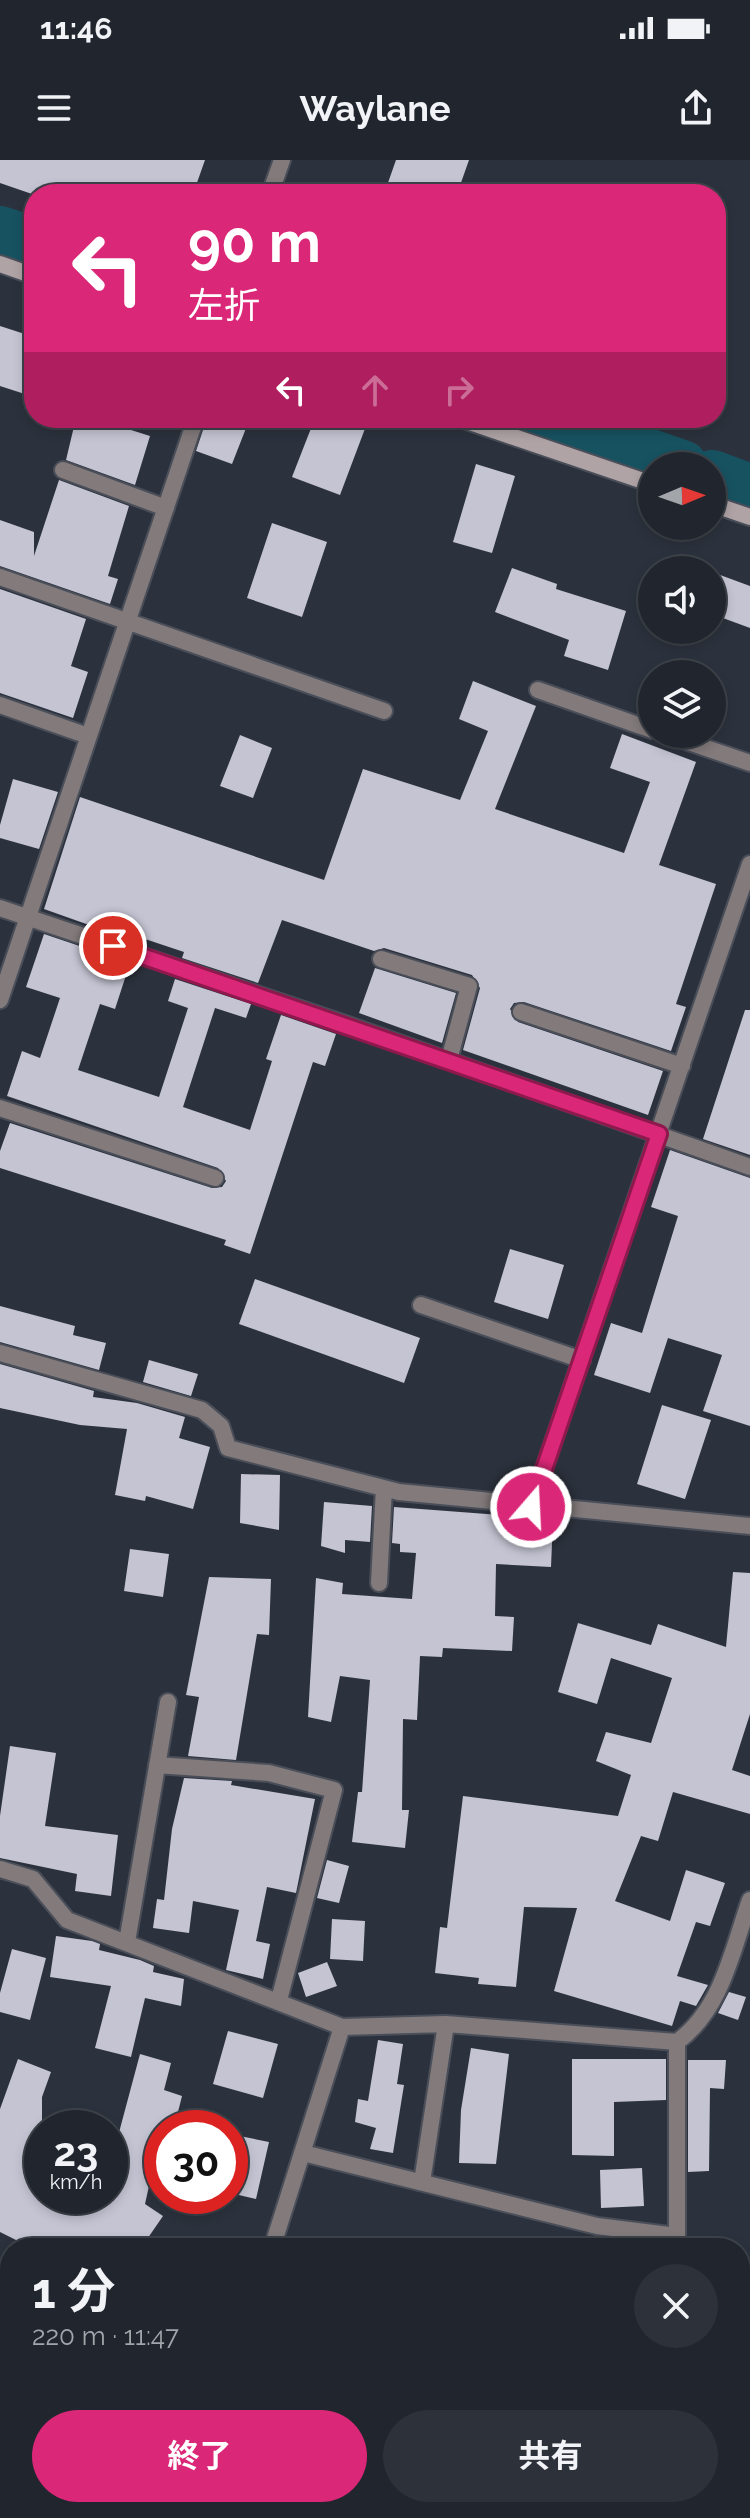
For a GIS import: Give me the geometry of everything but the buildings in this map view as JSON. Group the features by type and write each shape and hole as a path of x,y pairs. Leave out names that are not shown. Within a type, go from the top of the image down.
{"street":[{"path":"274,184 282,160"},
{"path":"0,264 24,272"},
{"path":"0,1000 193,428"},
{"path":"487,428 638,479"},
{"path":"63,470 166,508"},
{"path":"726,509 750,517"},
{"path":"0,577 384,711"},
{"path":"538,690 638,725"},
{"path":"0,705 88,736"},
{"path":"706,748 750,763"},
{"path":"531,1507 750,864"},
{"path":"0,908 449,1060 750,1167"},
{"path":"381,959 469,986 449,1060"},
{"path":"521,1012 682,1066"},
{"path":"0,1108 215,1178"},
{"path":"421,1305 582,1360"},
{"path":"0,1353 202,1410 221,1426 228,1448 384,1488 531,1507 750,1526"},
{"path":"379,1583 384,1488"},
{"path":"127,1942 168,1702"},
{"path":"157,1765 269,1773 334,1790 279,2000"},
{"path":"0,1869 33,1879 67,1920 342,2027 446,2024 677,2042 692,2031 715,2001 750,1900"},
{"path":"422,2182 446,2024"},
{"path":"275,2238 342,2027"},
{"path":"677,2042 677,2238"},
{"path":"303,2153 657,2238"}],"waterway":[{"path":"0,232 24,240"},
{"path":"573,428 642,452"},
{"path":"726,481 750,490"}],"route":[{"path":"113,946 659,1134 531,1507"}]}
